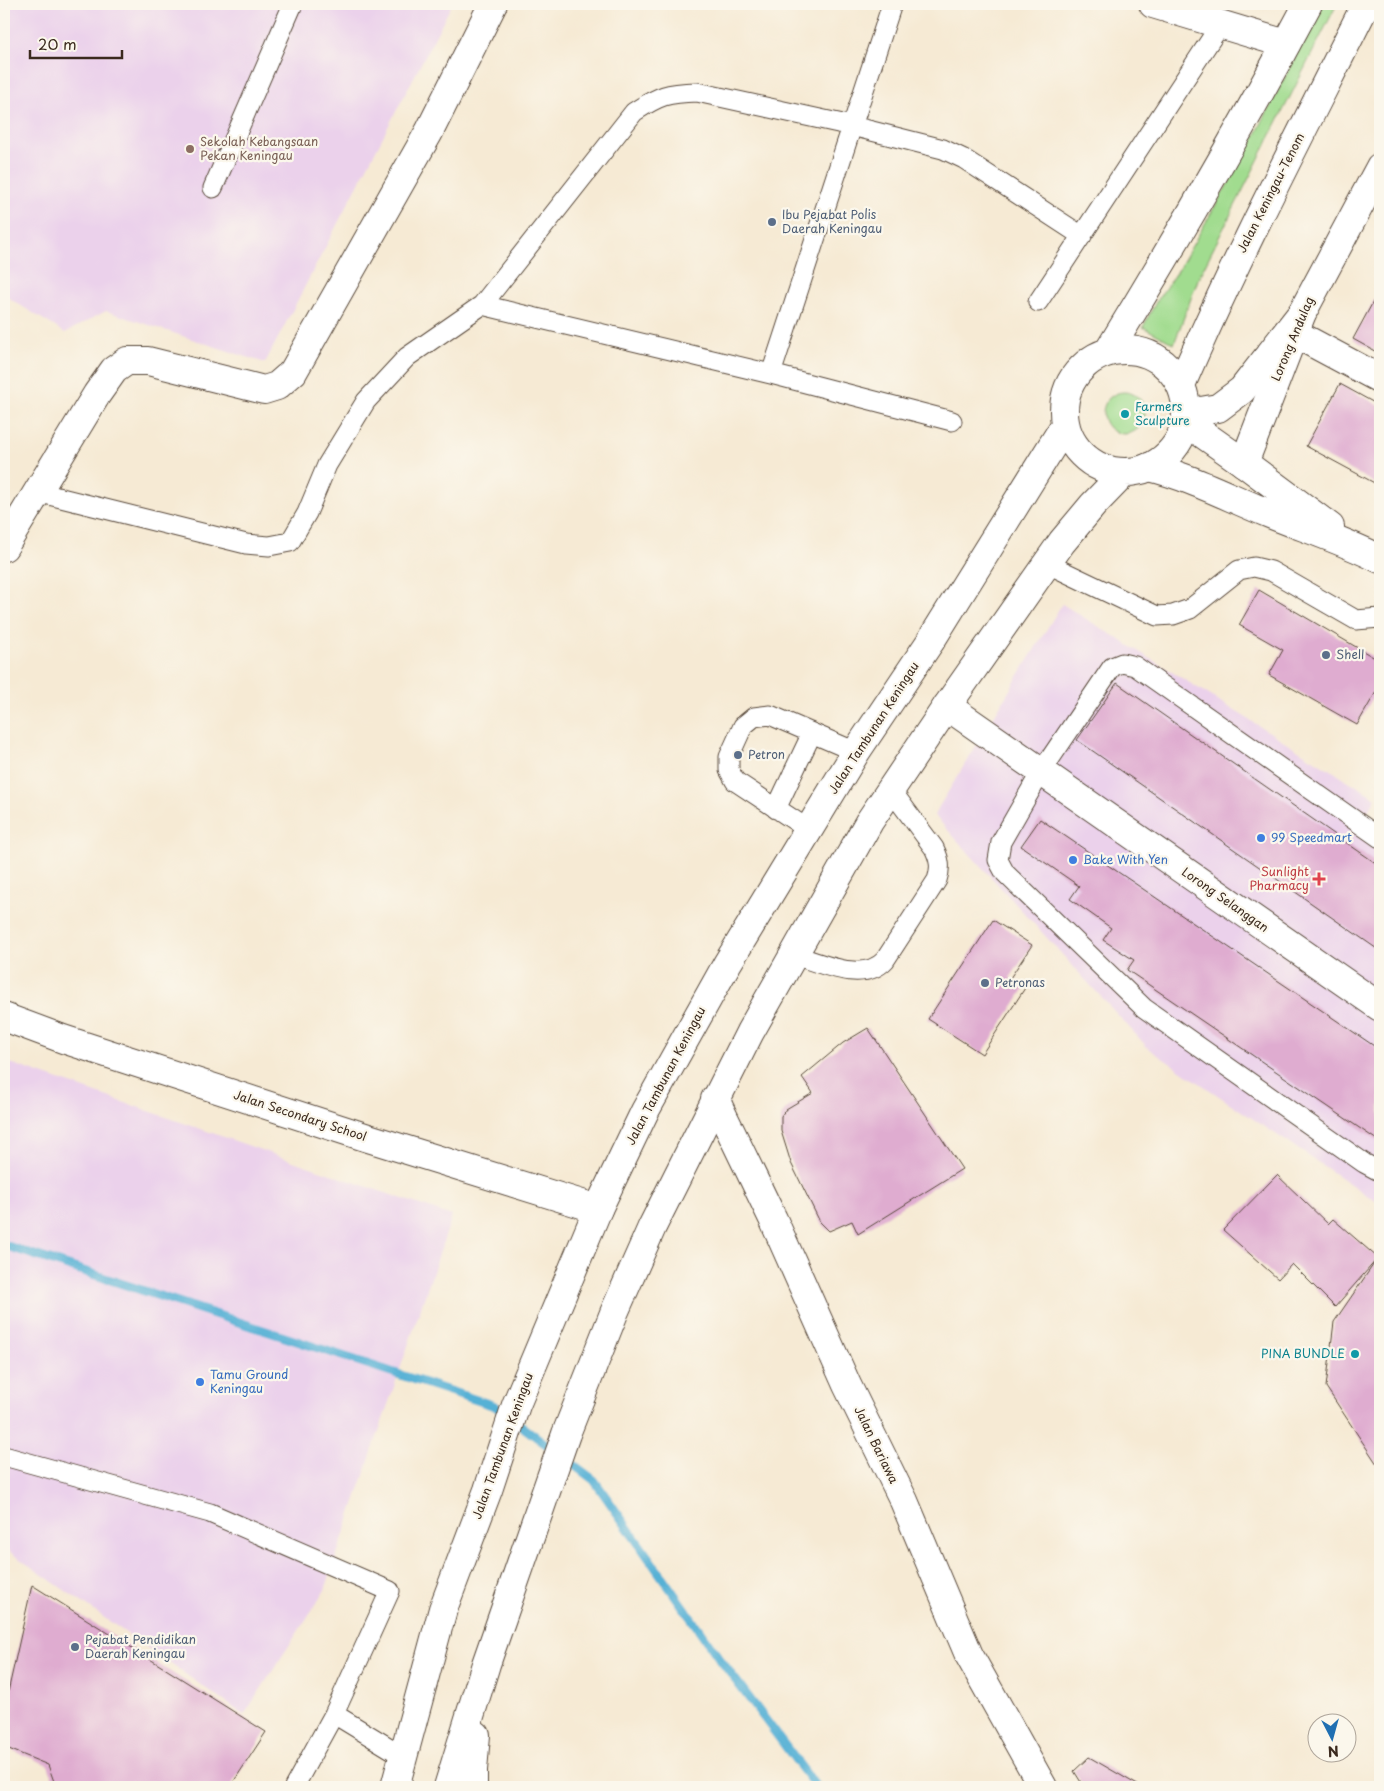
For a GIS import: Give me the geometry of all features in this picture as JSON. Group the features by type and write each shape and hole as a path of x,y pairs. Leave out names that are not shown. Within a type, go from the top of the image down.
{"main road":[{"path":"4,547 114,370 127,361 148,361 264,390 277,386 293,372 429,132 493,4"},
{"path":"1153,4 1286,44"},
{"path":"1108,352 1198,204 1308,4"},
{"name":"Jalan Keningau-Tenom","path":"1185,406 1214,310 1242,250 1366,4"},
{"name":"Lorong Andulag","path":"1244,463 1298,323 1380,166"},
{"path":"1185,406 1202,411 1218,408 1242,390 1298,323 1380,379"},
{"path":"1355,546 1244,463 1185,406 1172,370 1158,360 1143,352 1125,350 1108,352 1091,360 1077,372 1067,389 1063,406 1065,425 1071,441 1080,454 1093,464 1109,470 1174,473 1270,514 1355,546 1380,559"},
{"path":"448,1787 486,1664 549,1482 614,1314 652,1227 750,1032 869,822 947,706 1068,535 1094,505 1137,470 1166,457 1179,441 1185,406"},
{"name":"Jalan Tambunan Keningau","path":"394,1787 444,1609 488,1490 516,1405 598,1209 645,1112 727,964 856,752 930,642 1065,425"},
{"name":"Lorong Selanggan","path":"947,706 1380,1007"},
{"name":"Jalan Secondary School","path":"4,1017 63,1039 242,1097 598,1209"},
{"name":"Jalan Bariawa","path":"715,1100 773,1219 847,1385 904,1501 969,1655 1043,1787"},
{"path":"473,1787 476,1737 486,1664"}],"lane":[{"path":"213,188 293,4"},
{"path":"771,374 892,4"},
{"path":"1038,302 1220,24"},
{"path":"37,492 246,544 270,546 290,542 307,513 327,465 366,401 407,357 482,305 634,112 655,98 673,93 697,92 852,126 943,149 964,158 1082,236"},
{"path":"482,305 771,374 952,421"},
{"path":"1048,564 1157,616 1174,615 1190,609 1239,570 1254,567 1271,570 1356,620 1380,618"},
{"path":"1380,838 1135,666 1122,663 1112,667 1041,772 1001,842 998,860 1006,873 1144,1008 1364,1163 1380,1169"},
{"path":"809,830 735,781 728,770 729,758 743,726 754,717 770,715 856,752"},
{"path":"776,808 812,733"},
{"path":"794,955 850,971 860,972 878,967 885,960 937,880 941,869 934,848 891,790"},
{"path":"4,1456 210,1513 390,1591 334,1714 294,1787"},
{"path":"334,1714 403,1756"}],"shaded area":[{"name":"Sekolah Kebangsaan Pekan Keningau","path":"4,4 452,4 265,363 106,311 65,333 4,295"},
{"path":"1062,604 1376,798 1366,814 1380,824 1380,1204 1149,1049 934,815"},
{"name":"Tamu Ground Keningau","path":"4,1061 452,1216 325,1590 244,1715 4,1548"}],"green space":[{"path":"1322,4 1337,4 1199,277 1174,344 1143,327 1156,302 1181,265 1251,144"},
{"path":"1120,392 1128,392 1139,398 1145,413 1139,428 1128,434 1120,434 1109,428 1103,417 1103,409 1109,398"}],"building":[{"path":"1380,289 1380,354 1353,339"},
{"path":"1340,384 1380,406 1380,486 1306,446"},
{"name":"Shell","path":"1259,590 1380,661 1380,685 1357,725 1269,675 1283,650 1239,625"},
{"path":"1117,683 1380,866 1380,951 1077,740"},
{"path":"1040,819 1380,1050 1380,1142 1127,970 1134,960 1103,940 1111,928 1070,899 1079,886 1021,846"},
{"name":"Petronas","path":"993,920 1032,945 1010,978 1025,988 982,1054 928,1019"},
{"path":"868,1028 962,1169 858,1234 852,1221 829,1231 820,1222 791,1163 781,1131 781,1116 786,1109 813,1093 802,1077 843,1043"},
{"path":"1277,1175 1328,1224 1333,1219 1378,1258 1335,1307 1292,1264 1278,1279 1223,1230"},
{"name":"PINA BUNDLE","path":"1380,1255 1380,1466 1326,1387 1334,1322"},
{"name":"Pejabat Pendidikan Daerah Keningau","path":"32,1585 266,1732 230,1787 56,1787 48,1765 4,1747 4,1710"},
{"path":"1089,1757 1141,1787 1084,1787 1074,1771"}],"waterway":[{"path":"4,1245 495,1406 594,1480 719,1658 816,1787"}],"place":[{"name":"Sekolah Kebangsaan Pekan Keningau","path":"190,149"},
{"name":"Ibu Pejabat Polis Daerah Keningau","path":"772,222"},
{"name":"Farmers Sculpture","path":"1125,414"},
{"name":"Shell","path":"1326,655"},
{"name":"Petron","path":"738,755"},
{"name":"99 Speedmart","path":"1261,838"},
{"name":"Bake With Yen","path":"1073,860"},
{"name":"Sunlight Pharmacy","path":"1319,879"},
{"name":"Petronas","path":"985,983"},
{"name":"PINA BUNDLE","path":"1355,1354"},
{"name":"Tamu Ground Keningau","path":"200,1382"},
{"name":"Pejabat Pendidikan Daerah Keningau","path":"75,1647"}]}
